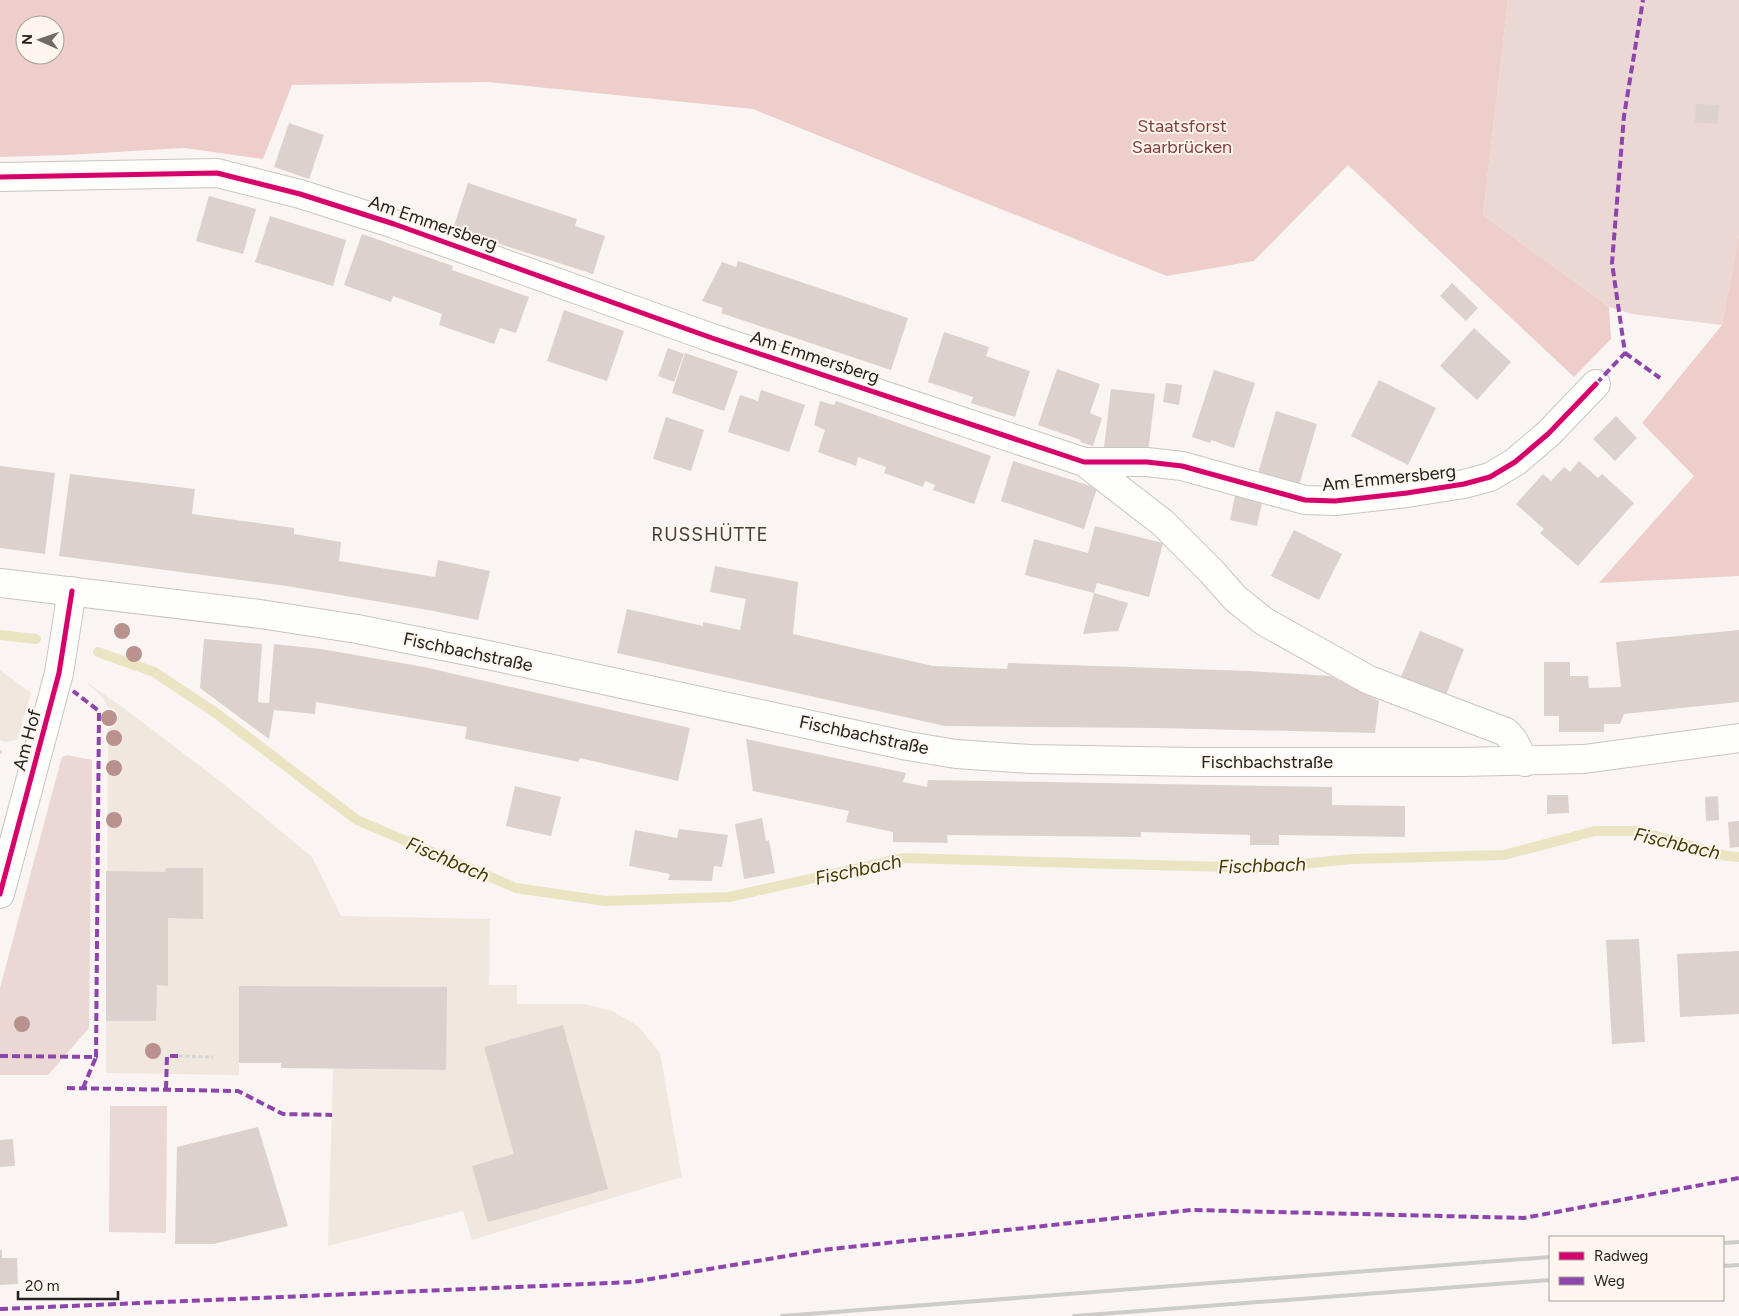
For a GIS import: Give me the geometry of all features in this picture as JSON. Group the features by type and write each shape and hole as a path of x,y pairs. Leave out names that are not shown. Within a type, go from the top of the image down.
{"street":[{"name":"Am Emmersberg","path":"0,176 217,172 300,194 394,224 712,338 1084,462 1147,462 1182,466 1305,500 1336,501 1407,493 1464,484 1490,477 1514,462 1548,434 1596,384"},
{"name":"Am Emmersberg","path":"1084,462 1163,523 1211,571 1236,600 1265,622 1368,680 1506,732 1513,740 1525,762"},
{"name":"Fischbachstraße","path":"0,583 260,614 357,629 488,655 908,746 956,754 1030,759 1184,762 1525,762 1584,759 1739,738"},
{"name":"Am Hof","path":"0,894 60,672 72,591"}],"path":[{"path":"179,1056 213,1057"}],"shaded area":[{"path":"1508,0 1739,0 1739,235 1722,325 1632,314 1609,307 1483,215"},
{"path":"0,670 31,693 17,740 5,742 0,740"},
{"path":"85,681 225,785 312,857 341,916 490,919 489,985 517,985 517,1004 585,1004 612,1011 638,1026 660,1053 682,1177 472,1240 463,1211 328,1246 333,1069 446,1070 446,987 239,986 239,1075 106,1073 108,729 117,722 118,714 114,709 107,706 103,698"},
{"path":"67,755 92,760 89,1028 48,1075 0,1075 0,988 61,760 62,757"},
{"path":"110,1106 167,1106 166,1233 109,1232"}],"green space":[{"name":"Staatsforst Saarbrücken","path":"0,0 1508,0 1483,215 1609,307 1611,339 1574,377 1348,165 1254,261 1167,276 753,109 488,82 292,85 263,159 184,148 0,157"},
{"path":"1739,235 1739,576 1599,583 1694,476 1642,423 1722,325"}],"building":[{"path":"1696,104 1719,105 1717,124 1695,122"},
{"path":"289,123 324,135 309,179 274,167"},
{"path":"468,183 577,219 575,226 605,236 593,274 453,229"},
{"path":"209,196 256,209 243,254 196,241"},
{"path":"270,216 346,240 333,286 255,262"},
{"path":"362,234 453,266 452,270 529,297 516,333 500,328 494,344 439,325 442,314 393,296 391,302 344,285"},
{"path":"738,261 908,318 891,370 721,313 723,308 702,301 722,262 736,267"},
{"path":"1452,283 1478,308 1466,321 1440,296"},
{"path":"564,310 624,331 607,381 547,361"},
{"path":"1474,328 1511,362 1477,400 1440,366"},
{"path":"944,332 989,347 986,356 1030,371 1015,417 971,403 973,397 928,382"},
{"path":"668,348 684,354 674,382 658,376"},
{"path":"685,353 738,371 724,411 672,393"},
{"path":"1057,369 1100,384 1090,413 1102,418 1093,446 1038,425"},
{"path":"1214,370 1255,383 1234,448 1211,440 1210,443 1192,437"},
{"path":"1379,380 1436,408 1408,465 1351,436"},
{"path":"1166,383 1182,385 1179,405 1163,402"},
{"path":"1111,389 1155,394 1148,453 1104,447"},
{"path":"761,390 805,405 789,452 728,432 740,395 758,401"},
{"path":"820,401 834,405 836,401 991,456 974,504 933,490 935,485 925,481 923,487 884,473 886,467 858,457 856,466 818,452 825,430 814,425"},
{"path":"1276,411 1317,424 1298,489 1257,477"},
{"path":"1616,416 1637,438 1615,461 1593,439"},
{"path":"666,417 704,430 691,471 653,459"},
{"path":"1013,461 1097,488 1084,529 1001,501"},
{"path":"1579,461 1598,478 1602,474 1634,503 1578,566 1540,533 1544,529 1516,504 1543,474 1551,481 1564,467 1570,472"},
{"path":"0,466 55,473 45,554 0,548"},
{"path":"70,474 195,489 192,514 294,528 294,534 341,542 339,561 435,577 438,560 490,571 478,620 287,586 59,556"},
{"path":"1236,491 1263,498 1257,526 1230,520"},
{"path":"1095,526 1163,543 1149,597 1097,583 1094,593 1025,575 1034,539 1088,553"},
{"path":"1294,530 1342,554 1319,600 1271,576"},
{"path":"715,566 798,582 793,634 933,666 1007,669 1008,663 1249,671 1330,676 1379,701 1375,733 945,726 617,653 627,609 703,626 703,622 740,630 746,599 710,592"},
{"path":"1094,593 1128,603 1118,631 1083,634"},
{"path":"1739,630 1739,702 1624,714 1620,724 1604,724 1604,732 1559,732 1559,716 1544,716 1544,662 1570,662 1570,676 1588,676 1589,688 1621,687 1616,642"},
{"path":"1420,631 1464,649 1446,695 1401,677"},
{"path":"204,639 262,644 258,702 269,703 274,644 321,649 424,667 690,728 678,781 580,758 578,762 465,739 467,727 316,702 315,714 274,710 269,739 200,688"},
{"path":"746,739 906,773 903,782 927,787 928,780 1332,787 1332,805 1405,806 1405,837 1279,835 1279,845 1250,845 1250,835 1141,832 1141,837 947,835 948,843 893,842 893,832 846,822 849,811 753,791"},
{"path":"515,786 561,797 551,836 506,826"},
{"path":"1547,795 1568,795 1569,813 1547,814"},
{"path":"1718,796 1719,820 1706,821 1705,797"},
{"path":"762,818 766,841 769,840 775,873 744,879 735,824"},
{"path":"1739,821 1739,847 1730,848 1728,822"},
{"path":"679,829 728,835 722,867 714,866 712,881 668,880 670,874 629,866 635,830 677,838"},
{"path":"166,868 203,868 203,919 168,918 168,986 157,985 156,1021 106,1021 106,871 165,872"},
{"path":"1639,939 1645,1042 1612,1044 1606,940"},
{"path":"1739,951 1739,1014 1680,1017 1677,954"},
{"path":"239,986 447,987 446,1070 281,1068 281,1063 239,1063"},
{"path":"563,1025 608,1189 488,1222 472,1166 514,1154 484,1047"},
{"path":"258,1127 288,1226 213,1244 175,1244 177,1147"},
{"path":"13,1139 15,1166 0,1167 0,1140"},
{"path":"0,1250 2,1250 2,1258 17,1258 18,1284 0,1285"}],"waterway":[{"name":"Fischbach","path":"0,635 36,639"},
{"name":"Fischbach","path":"98,652 154,672 216,713 357,820 516,888 605,901 729,897 904,858 1261,868 1352,859 1504,855 1595,831 1638,831 1727,856 1739,857"}],"railway":[{"path":"1724,1243 1739,1242"},
{"path":"782,1316 1549,1257"},
{"path":"1724,1266 1739,1265"},
{"path":"1074,1316 1549,1280"}],"marked path":[{"path":"1596,384 1625,353 1612,263 1624,116 1643,0"},
{"path":"1625,353 1660,378"},
{"path":"0,1056 96,1057 99,711 73,691"},
{"path":"166,1089 167,1056 179,1056"},
{"path":"83,1088 96,1057"},
{"path":"67,1088 238,1091 283,1114 332,1115"},
{"path":"0,1309 633,1282 822,1250 1191,1210 1524,1218 1739,1178"}],"cycle path":[{"path":"0,177 217,173 300,194 394,224 712,338 1084,462 1147,462 1182,466 1305,500 1335,501 1407,493 1464,484 1490,477 1515,462 1548,434 1596,384"},
{"path":"0,894 59,673 72,591"}],"district":[{"name":"RUSSHÜTTE","path":"710,534"}]}
